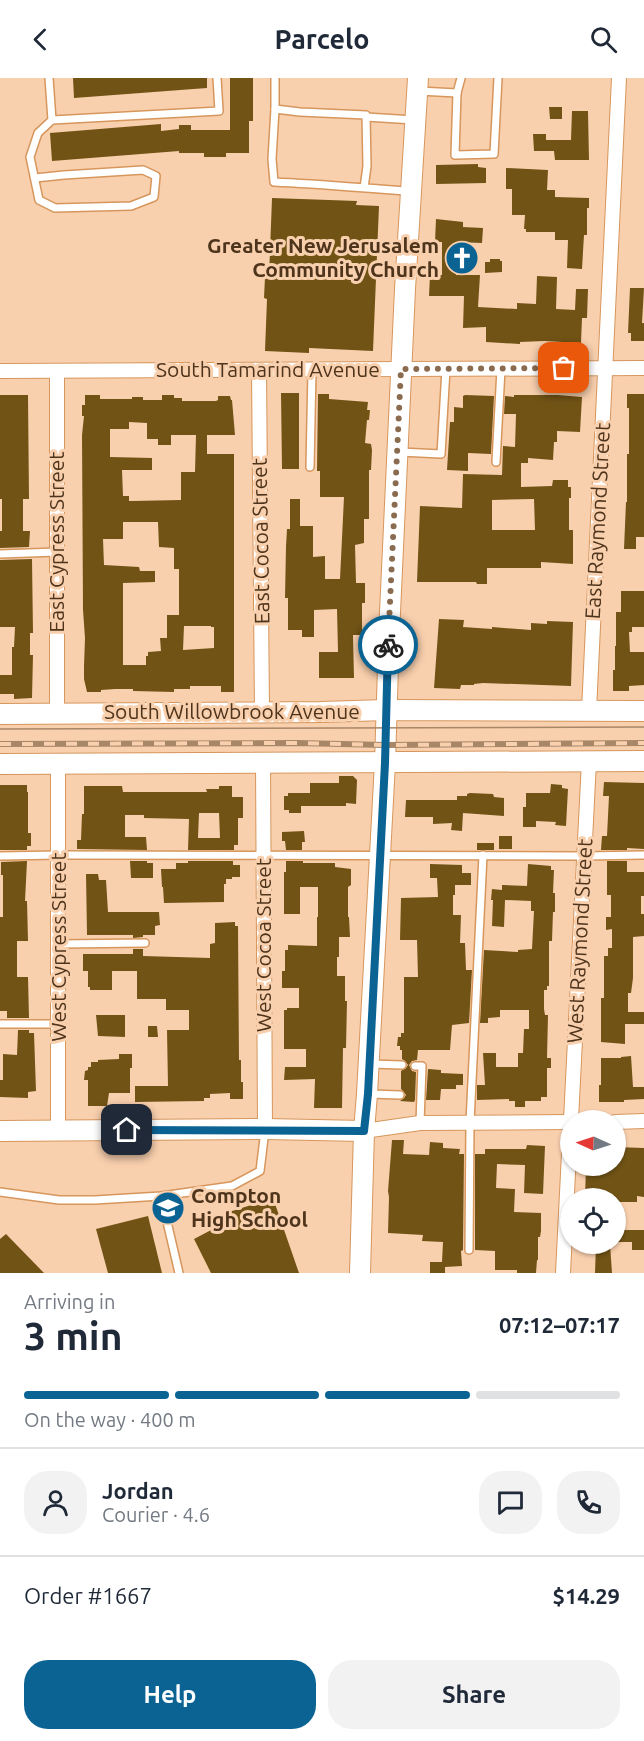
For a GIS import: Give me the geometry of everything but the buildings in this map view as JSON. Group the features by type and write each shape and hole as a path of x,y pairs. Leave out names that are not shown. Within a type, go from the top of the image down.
{"street":[{"name":"East Raymond Street","path":"589,711 620,78"},
{"path":"360,1273 364,1131 368,1094 401,369 417,85"},
{"name":"South Tamarind Avenue","path":"0,371 644,368"},
{"name":"East Cocoa Street","path":"259,370 262,712"},
{"name":"East Cypress Street","path":"57,371 57,713"},
{"name":"South Willowbrook Avenue","path":"0,714 386,710 644,711"},
{"path":"0,764 263,761 385,754 644,761"},
{"name":"West Cocoa Street","path":"263,761 265,1130"},
{"name":"West Raymond Street","path":"571,1110 589,761"},
{"name":"West Cypress Street","path":"58,764 58,1131"},
{"path":"0,1131 364,1131 420,1122 560,1121"},
{"path":"626,1122 644,1121"},
{"path":"563,1273 568,1176"}],"lane":[{"path":"49,78 52,120"},
{"path":"35,178 142,170 156,176 154,197 131,206 76,208 55,208 39,200 30,157 38,133 52,120 219,111 217,78"},
{"path":"275,78 272,159 274,182 410,192"},
{"path":"461,78 457,93 455,154 494,154 498,78"},
{"path":"417,85 457,93"},
{"path":"275,109 414,120"},
{"path":"364,188 367,166 366,117"},
{"path":"398,452 441,454 446,369"},
{"path":"496,462 501,369"},
{"path":"310,468 312,370"},
{"path":"0,554 57,552"},
{"path":"469,1250 470,1122 483,855"},
{"path":"0,856 644,855"},
{"path":"59,944 145,943"},
{"path":"0,1024 59,1024"},
{"path":"368,1064 402,1065"},
{"path":"415,1066 422,1066 418,1096 420,1122"},
{"path":"368,1094 400,1095"},
{"path":"0,1192 59,1200 95,1200 161,1196 232,1186 260,1171 265,1130"},
{"path":"161,1196 179,1273"}],"tram line":[{"path":"0,729 644,727"}],"railway":[{"path":"0,744 644,743"}],"way so far":[{"path":"388,645 401,369 564,368"}],"place":[{"name":"Greater New Jerusalem Community Church","path":"462,258"},
{"name":"Compton High School","path":"168,1208"}],"route":[{"path":"127,1130 364,1131 368,1094 385,763 388,645"}]}
